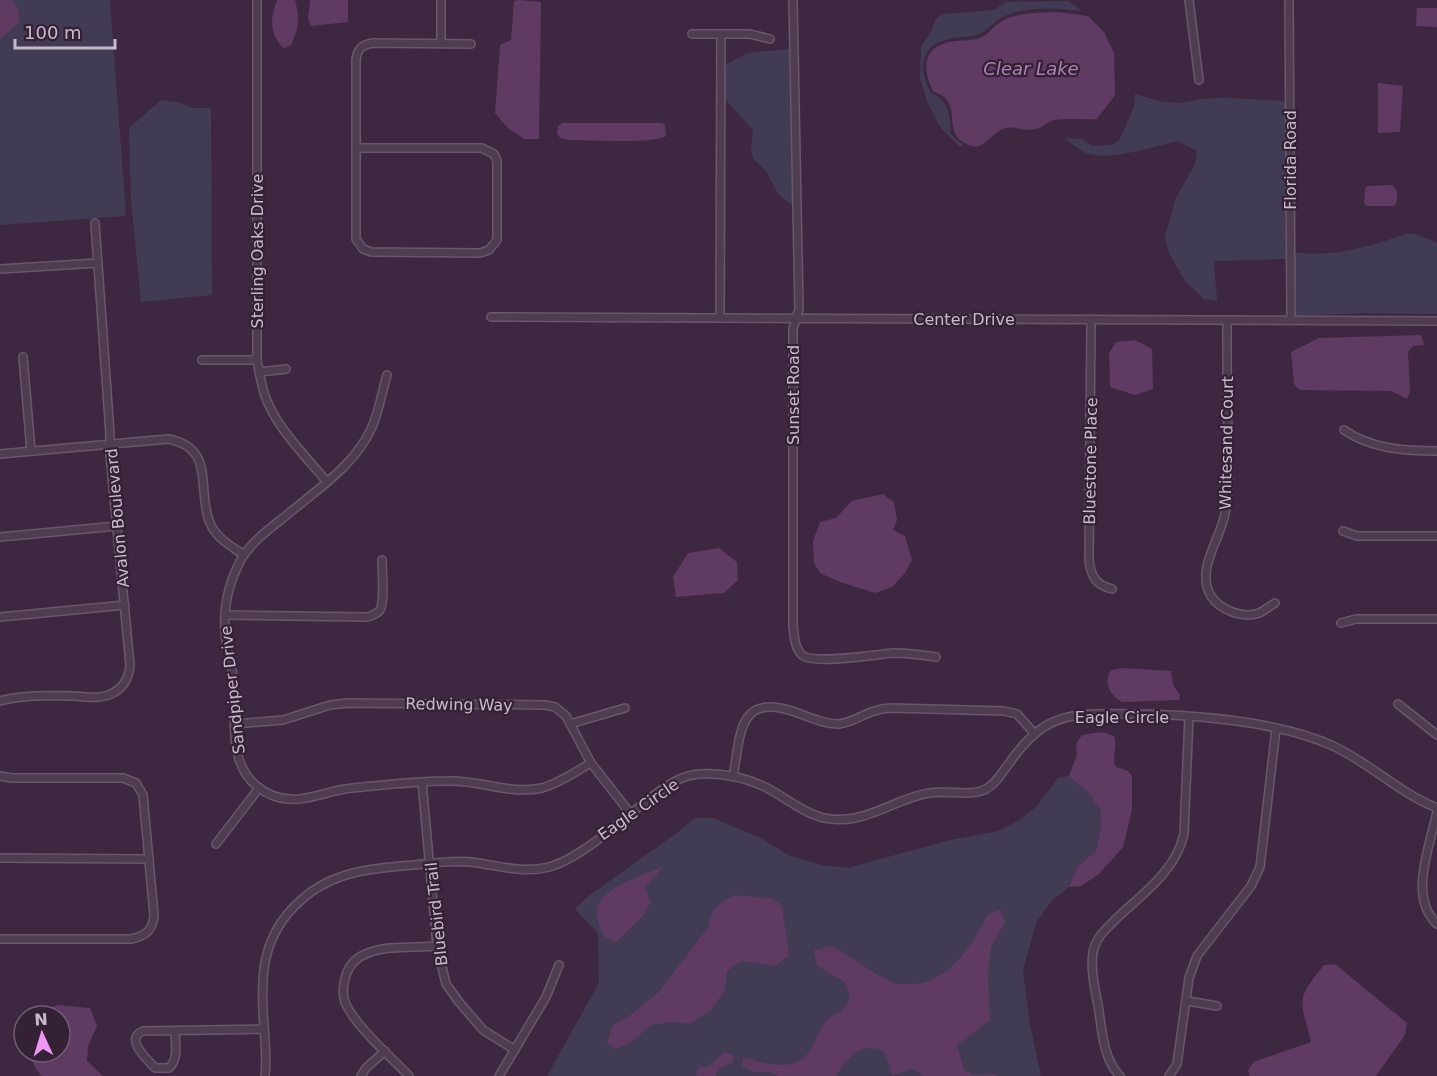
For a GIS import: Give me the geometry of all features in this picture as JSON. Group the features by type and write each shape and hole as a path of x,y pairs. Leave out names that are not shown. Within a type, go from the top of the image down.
{"street":[{"name":"Sterling Oaks Drive","path":"257,0 257,360 264,394 274,414 327,482"},
{"path":"441,0 441,43"},
{"name":"Sunset Road","path":"793,0 799,309 793,329 793,624 795,643 803,655 827,660 894,653 936,657"},
{"path":"1189,0 1199,80"},
{"name":"Florida Road","path":"1289,0 1291,320"},
{"path":"692,34 750,34 770,39"},
{"path":"720,318 722,34"},
{"path":"357,148 482,148 489,150 497,160 497,240 489,250 480,253 371,252 363,249 356,238 356,59 361,47 373,43 471,44"},
{"name":"Avalon Boulevard","path":"0,701 30,696 96,697 109,695 125,685 129,675 95,223"},
{"path":"0,269 98,263"},
{"name":"Center Drive","path":"491,317 1437,321"},
{"name":"Bluestone Place","path":"1091,319 1090,573 1096,582 1112,589"},
{"name":"Whitesand Court","path":"1227,320 1228,490 1222,528 1207,568 1208,587 1211,596 1225,610 1248,614 1258,613 1275,603"},
{"path":"23,357 31,451"},
{"path":"202,360 257,360"},
{"path":"259,372 286,369"},
{"name":"Sandpiper Drive","path":"259,788 249,778 237,757 233,676 226,644 225,615 230,586 244,555 261,536 327,482 357,452 372,427 387,375"},
{"path":"1344,430 1354,437 1400,451 1437,452"},
{"path":"0,454 168,439 179,441 187,446 200,462 210,522 222,540 244,555"},
{"path":"0,537 117,526"},
{"path":"1343,531 1357,536 1437,536"},
{"path":"225,615 367,617 380,610 382,560"},
{"path":"0,617 125,605"},
{"path":"1341,623 1356,619 1437,620"},
{"name":"Redwing Way","path":"235,724 283,720 330,705 348,703 545,705 555,707 561,711 570,724 591,763 630,813"},
{"path":"1398,704 1437,735"},
{"path":"733,777 741,730 752,712 762,707 785,708 809,717 840,724 876,710 892,708 1004,711 1017,714 1034,732"},
{"path":"570,724 625,708"},
{"name":"Eagle Circle","path":"265,1076 262,986 265,958 277,930 297,903 308,894 327,882 370,868 470,862 516,870 544,869 571,857 677,779 698,774 733,777 761,786 794,807 817,817 842,820 856,818 915,796 942,791 971,793 988,788 1034,732 1062,718 1081,715 1189,717 1241,722 1276,729 1333,746 1369,766 1403,792 1437,810"},
{"path":"1120,1076 1115,1071 1102,1039 1093,953 1100,936 1169,867 1181,847 1184,834 1189,717"},
{"path":"1169,1076 1176,1064 1189,978 1197,956 1251,886 1260,867 1276,729"},
{"path":"216,844 259,788 273,796 300,800 349,788 422,782 450,781 532,790 560,782 591,763"},
{"path":"0,776 12,778 123,778 136,783 143,795 154,915 149,932 141,937 0,939"},
{"name":"Bluebird Trail","path":"422,782 437,946 447,984 483,1030 515,1050"},
{"path":"1437,810 1421,891 1427,913 1437,924"},
{"path":"0,858 149,858"},
{"path":"409,1076 352,1015 345,1002 343,989 348,967 375,951 437,946"},
{"path":"499,1076 546,998 559,965"},
{"path":"1187,1002 1217,1006"},
{"path":"175,1031 174,1064 170,1068 155,1068 140,1051 135,1038 138,1033 143,1031 264,1029"},
{"path":"361,1076 366,1068 385,1052"}],"shaded area":[{"path":"0,0 110,0 126,216 0,225"},
{"path":"1068,1 1082,11 1051,9 1018,11 999,19 978,35 942,41 928,51 924,58 924,74 931,93 942,100 948,110 951,134 964,146 959,146 940,127 927,101 920,78 921,47 932,30 935,20 942,14 994,10 1006,2"},
{"path":"789,49 791,54 794,207 778,194 766,171 753,158 751,148 753,130 725,99 725,65 747,53"},
{"path":"1135,94 1162,102 1182,103 1225,98 1286,101 1287,259 1214,261 1217,301 1204,299 1185,281 1169,253 1165,237 1175,200 1195,164 1197,151 1178,141 1118,155 1094,155 1084,152 1065,138 1082,139 1092,146 1112,145 1119,141 1134,107"},
{"path":"161,100 181,103 192,108 211,108 212,295 141,302 131,201 129,128"},
{"path":"1405,234 1416,234 1437,243 1437,314 1366,313 1294,316 1294,252 1322,254 1350,250"},
{"path":"1069,776 1086,790 1100,808 1101,827 1096,851 1077,867 1069,887 1052,900 1036,923 1023,970 1030,1025 1041,1076 547,1076 599,981 598,933 575,909 587,897 695,818 713,818 763,839 788,855 822,865 848,868 950,840 999,831 1021,819 1036,807 1058,778"}],"water":[{"path":"0,0 12,0 18,9 19,23 0,39"},
{"path":"277,0 295,0 298,13 294,39 291,45 283,48 275,36 272,25"},
{"path":"310,0 348,0 348,22 311,26 308,18"},
{"path":"514,1 541,2 539,139 524,139 508,128 495,113 500,45 511,40"},
{"path":"1417,8 1437,8 1437,27 1416,26"},
{"name":"Clear Lake","path":"1057,12 1088,16 1104,32 1114,53 1115,95 1097,119 1055,120 1030,130 1007,128 980,145 975,146 963,142 954,130 948,102 943,96 933,91 929,82 926,65 932,51 946,43 981,38 997,24 1015,16"},
{"path":"1378,83 1403,86 1400,132 1378,133"},
{"path":"562,123 662,123 665,125 666,136 635,141 569,140 560,138 557,133 558,126"},
{"path":"1392,185 1397,194 1396,204 1366,206 1364,203 1365,188"},
{"path":"1421,335 1424,345 1413,346 1408,352 1410,392 1407,399 1391,391 1300,390 1294,384 1291,352 1319,338"},
{"path":"1135,340 1152,349 1153,389 1135,395 1110,387 1109,353 1116,342"},
{"path":"883,494 894,502 897,520 893,530 905,536 912,560 905,573 892,587 875,593 820,573 814,563 813,541 820,522 836,518 852,501"},
{"path":"719,548 737,562 738,580 724,593 676,597 673,577 688,553"},
{"path":"1123,668 1171,671 1173,685 1180,695 1179,700 1123,702 1118,700 1109,689 1108,679 1111,670"},
{"path":"1102,732 1114,736 1116,767 1128,771 1132,776 1132,810 1123,847 1099,874 1081,886 1069,887 1077,867 1096,851 1101,827 1100,808 1086,790 1069,776 1077,755 1076,744 1082,735"},
{"path":"663,867 645,888 651,902 643,916 615,943 604,936 597,913 604,896 634,878"},
{"path":"735,895 773,899 782,906 789,956 775,966 741,961 727,971 725,990 712,1009 690,1024 672,1022 651,1025 631,1042 615,1049 607,1043 613,1025 628,1017 660,991 709,926 714,910"},
{"path":"1000,910 1005,922 991,947 988,972 990,1020 957,1045 964,1070 975,1075 997,1074 996,1076 924,1076 913,1069 892,1075 888,1060 882,1050 874,1048 866,1048 854,1053 836,1076 779,1076 770,1072 754,1072 742,1066 743,1058 784,1065 805,1057 824,1024 831,1016 842,1011 850,999 846,983 817,965 814,950 831,946 893,983 919,983 945,972 974,939 988,914"},
{"path":"1335,964 1407,1023 1405,1035 1376,1076 1250,1076 1248,1071 1253,1062 1311,1042 1303,1008 1304,994 1324,965"},
{"path":"72,1006 90,1008 97,1026 88,1046 87,1061 103,1076 42,1076 34,1064 72,1064"},
{"path":"725,1052 733,1055 733,1062 721,1067 715,1076 696,1076 699,1067 707,1067"}]}
